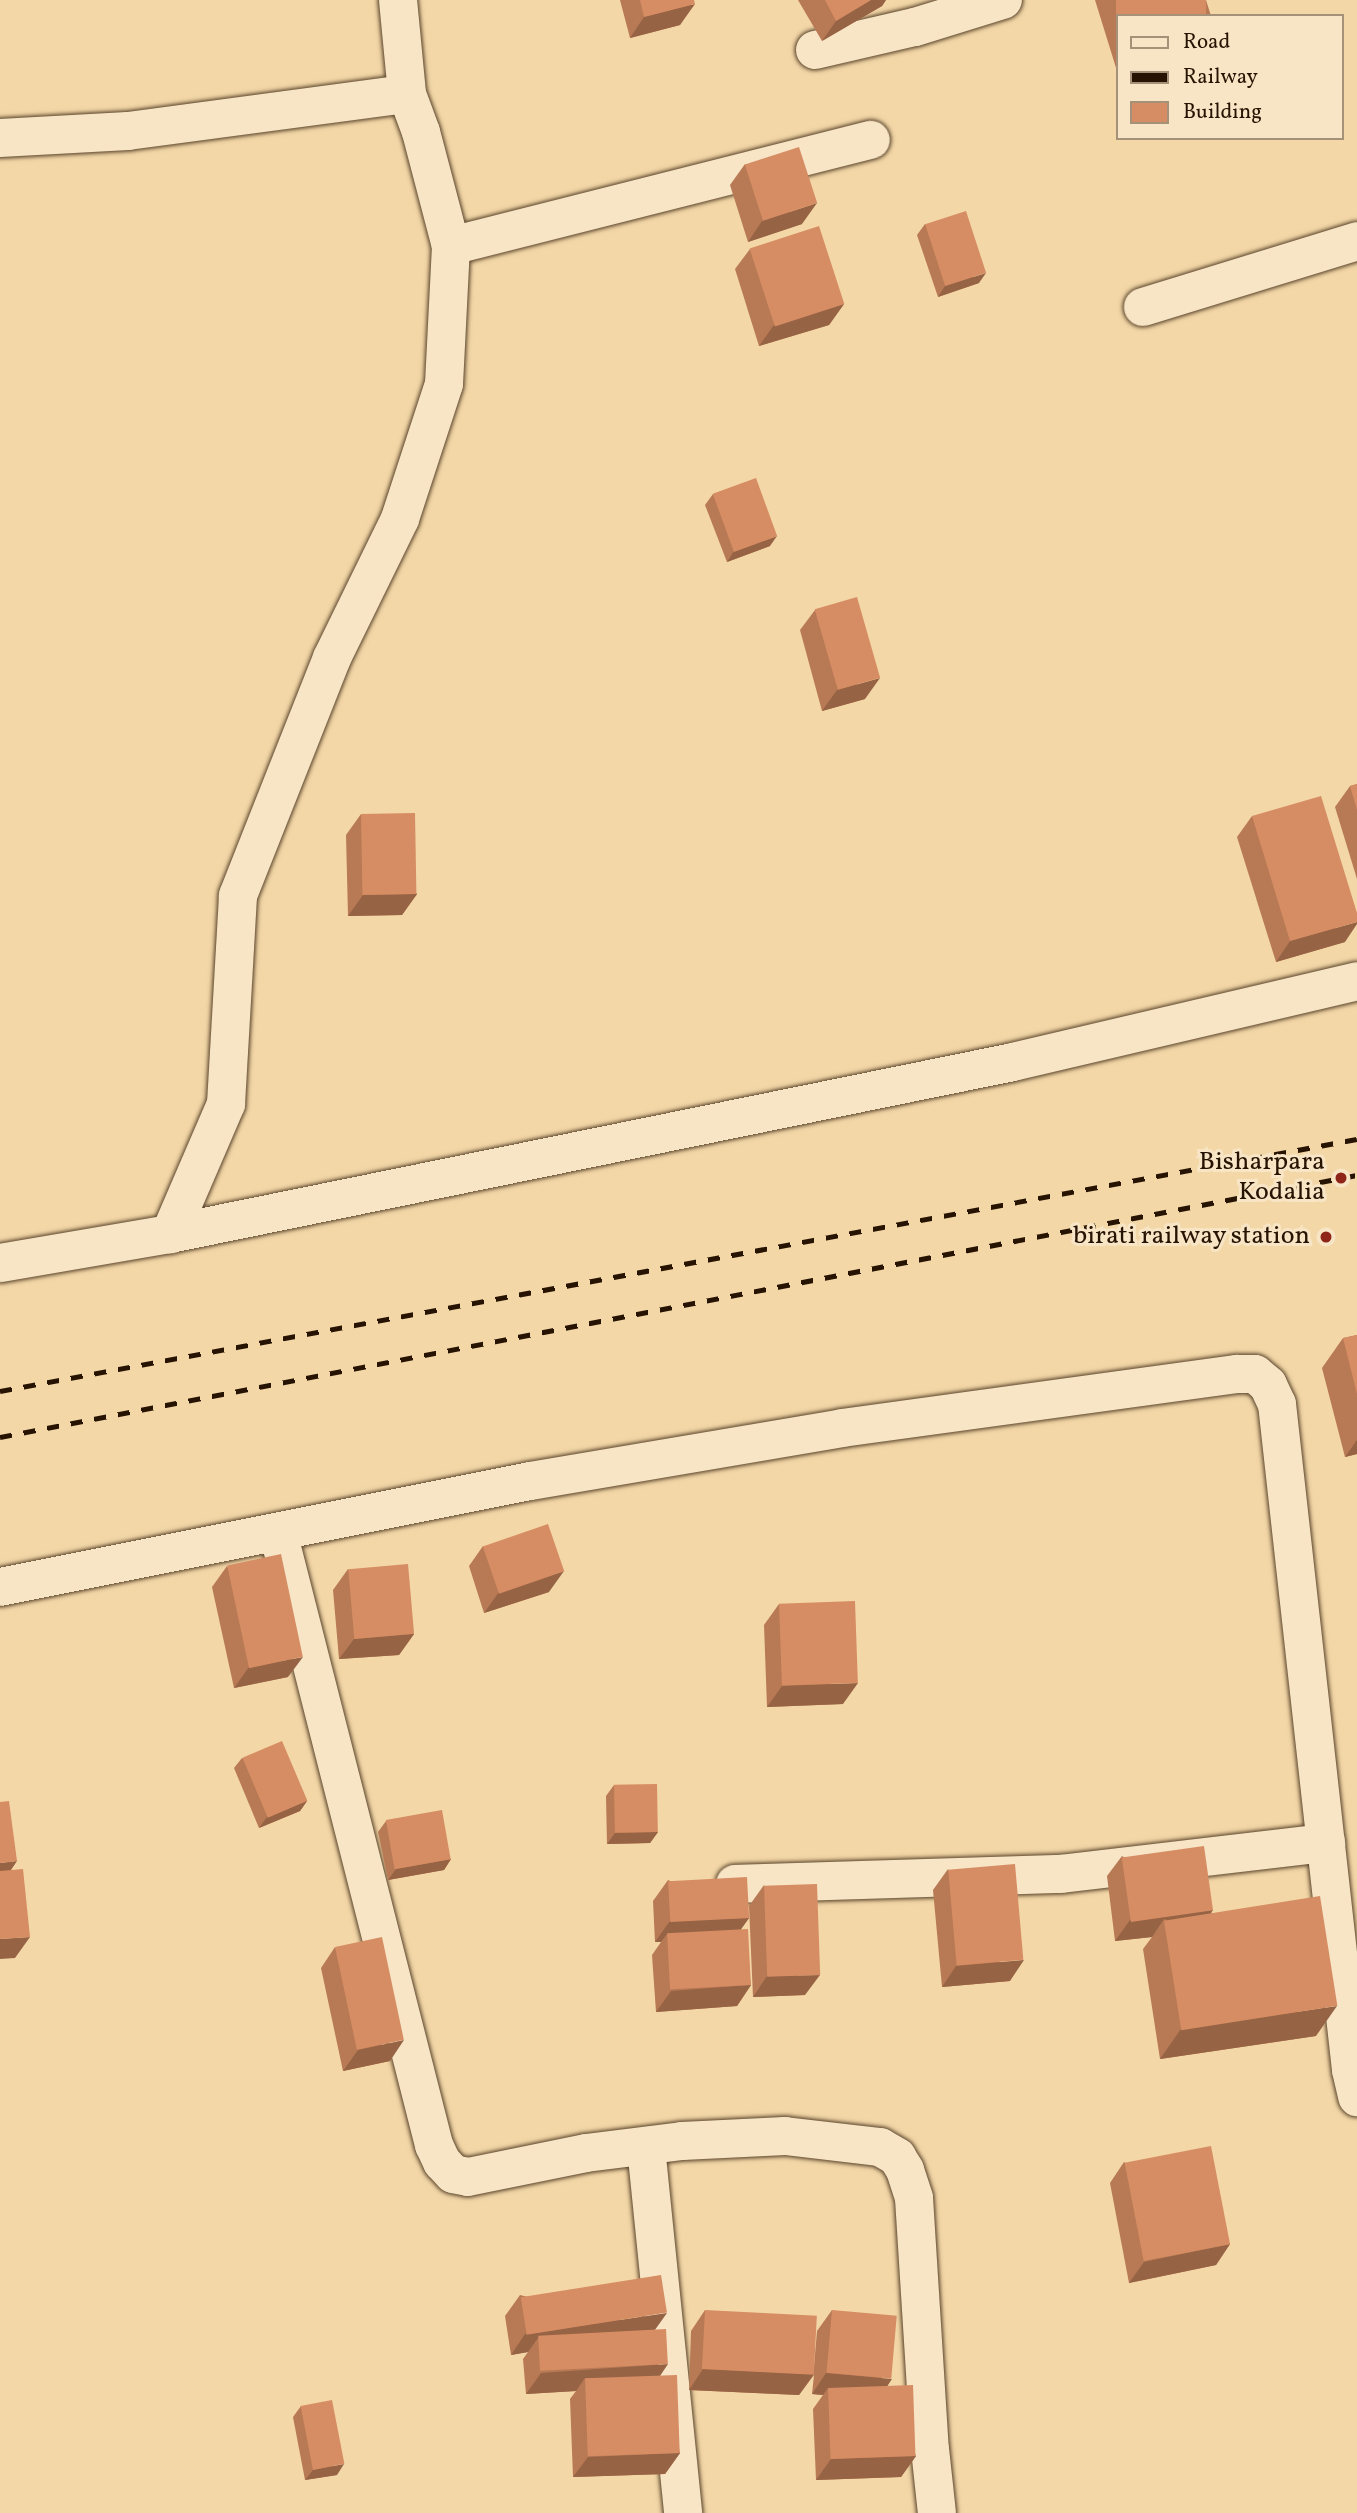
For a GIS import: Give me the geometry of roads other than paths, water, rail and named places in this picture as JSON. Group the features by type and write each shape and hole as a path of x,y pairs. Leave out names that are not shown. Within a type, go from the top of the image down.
{"street":[{"path":"170,1234 226,1104 238,896 331,658 400,519 444,384 451,246 421,132 407,94 398,0"},
{"path":"815,50 915,27 1003,0"},
{"path":"0,138 128,131 407,94"},
{"path":"451,246 871,141"},
{"path":"1143,307 1357,241"},
{"path":"0,1263 170,1234 1013,1062 1357,981"},
{"path":"0,1587 530,1481 842,1428 1237,1374 1255,1374 1268,1385 1277,1404 1351,2070 1357,2097"},
{"path":"278,1532 430,2132 442,2162 453,2174 468,2177 586,2153 682,2141 785,2136 880,2147 897,2157 908,2176 914,2197 930,2449 937,2513"},
{"path":"735,1884 1061,1874 1326,1843"},
{"path":"646,2147 683,2513"}],"railway":[{"path":"0,1391 1357,1139"},
{"path":"0,1437 1357,1175"}],"place":[{"name":"Bisharpara Kodalia","path":"1341,1178"},
{"name":"birati railway station","path":"1326,1237"}]}
